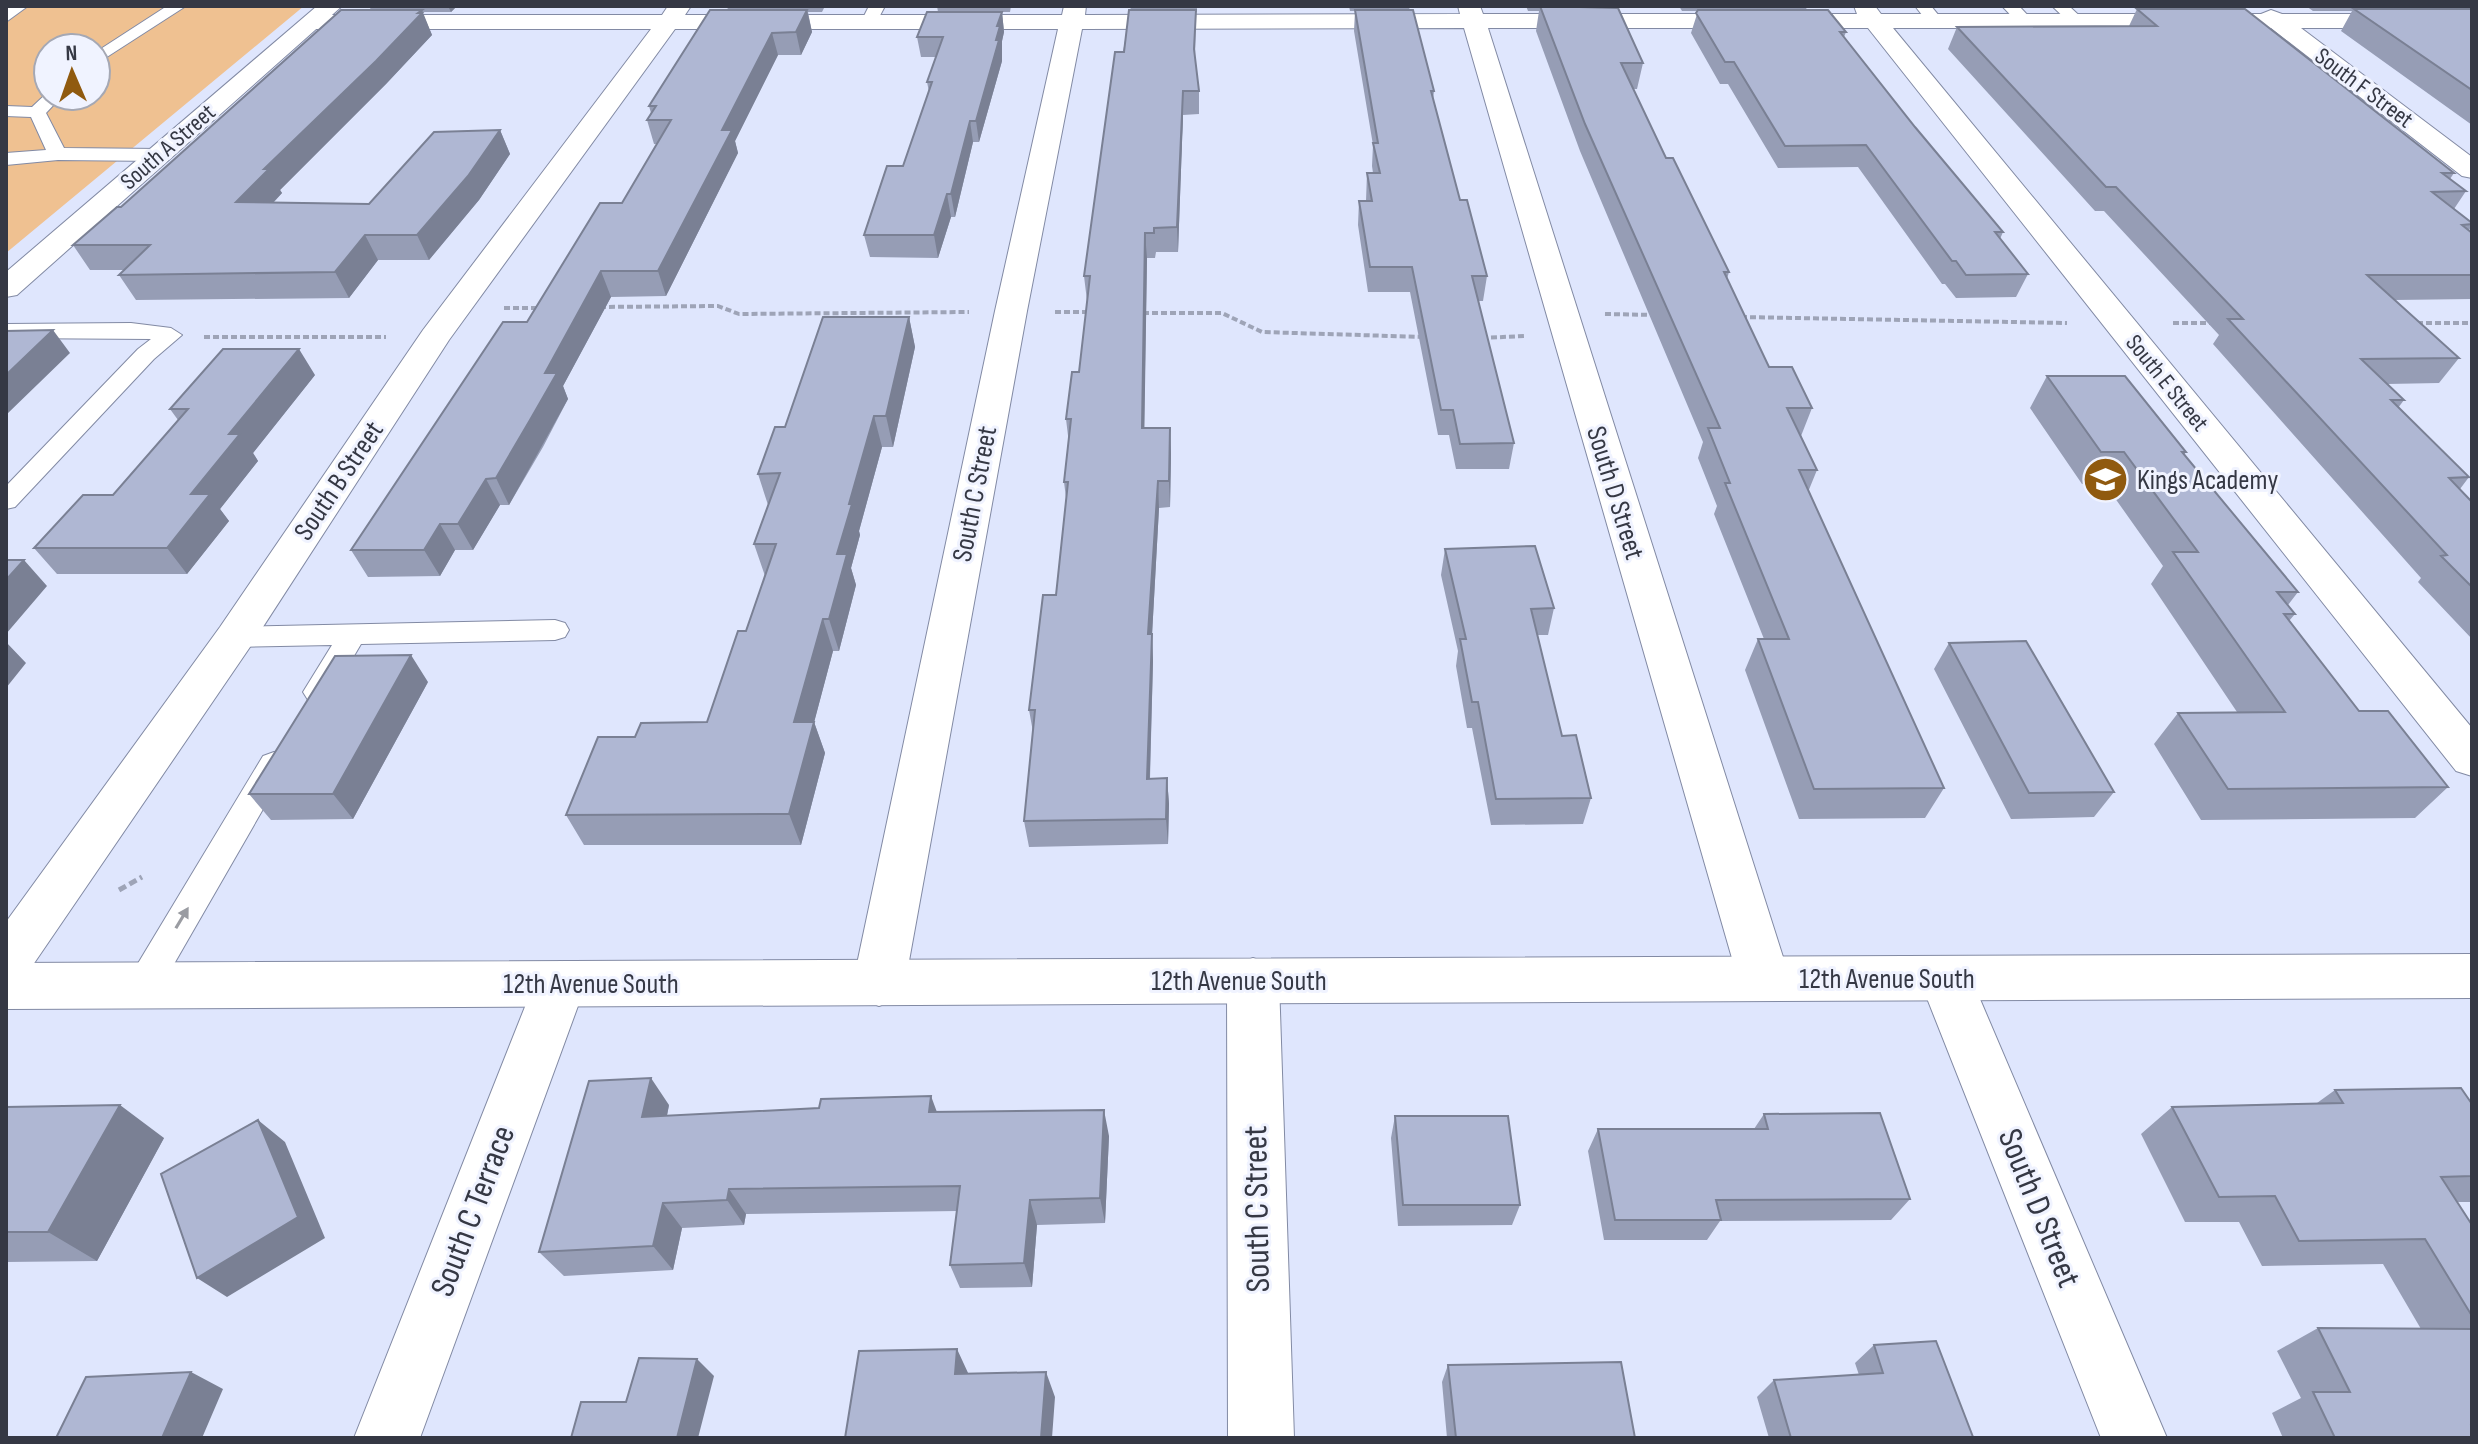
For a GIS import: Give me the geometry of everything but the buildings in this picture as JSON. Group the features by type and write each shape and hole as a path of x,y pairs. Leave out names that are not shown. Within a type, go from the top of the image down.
{"street":[{"path":"322,14 2018,14 2078,22 2267,14 2472,20"},
{"name":"South A Street","path":"6,288 322,14"},
{"name":"South B Street","path":"6,962 235,637 435,337 675,14"},
{"name":"South C Street","path":"879,983 1011,311 1073,14"},
{"name":"South D Street","path":"1471,14 1764,979"},
{"name":"South E Street","path":"1869,14 2472,759"},
{"name":"South F Street","path":"2267,14 2472,170"},
{"name":"12th Avenue South","path":"6,986 2472,976"},
{"name":"South D Street","path":"1945,978 2134,1438"},
{"name":"South C Street","path":"1253,981 1261,1438"},
{"name":"South C Terrace","path":"387,1438 560,984"}],"lane":[{"path":"6,17 20,6"},
{"path":"112,49 178,6"},
{"path":"2060,6 2078,22"},
{"path":"2453,6 2472,20"},
{"path":"6,111 32,112"},
{"path":"37,112 58,154"},
{"path":"6,159 58,154 159,155"},
{"path":"6,331 131,330 171,335 146,354 6,501"},
{"path":"6,473 33,473"},
{"path":"235,637 555,630"},
{"path":"143,986 353,633"}],"path":[{"path":"593,307 718,306 739,314 1101,312"},
{"path":"499,308 546,308"},
{"path":"1131,313 1222,313 1262,332 1437,337"},
{"path":"1469,338 1533,336 1564,327 1585,314 1659,315"},
{"path":"1737,316 2225,323"},
{"path":"2410,323 2472,323"},
{"path":"196,331 207,339 435,337"}],"shaded area":[{"path":"6,6 304,6 6,253"}],"place":[{"name":"Kings Academy","path":"2106,480"}]}
